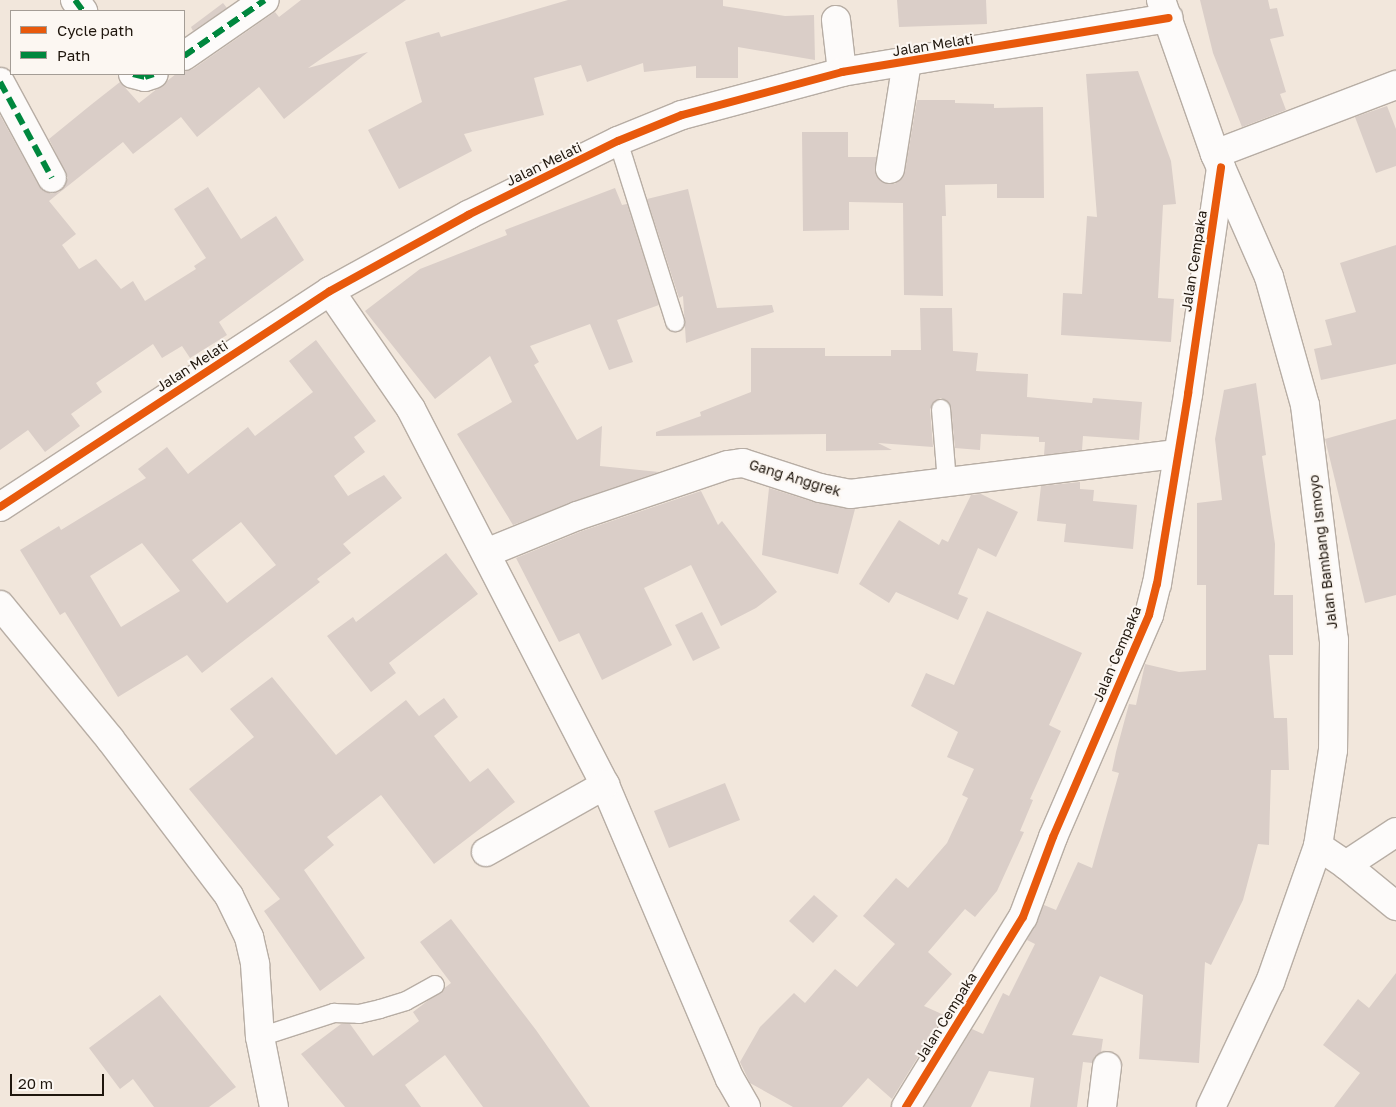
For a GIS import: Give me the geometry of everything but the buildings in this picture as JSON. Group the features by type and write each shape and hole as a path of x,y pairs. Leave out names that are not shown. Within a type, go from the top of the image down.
{"street":[{"path":"185,55 265,0"},
{"name":"Jalan Melati","path":"0,507 330,291 468,215 618,141 682,115 842,72 907,62 1165,9"},
{"name":"Jalan Bambang Ismoyo","path":"1165,9 1218,161 1244,216 1269,277 1305,405 1334,640 1333,750 1318,846 1270,982 1211,1107"},
{"path":"836,20 842,72"},
{"path":"890,169 907,62"},
{"path":"137,75 145,77 151,75"},
{"path":"0,81 52,178"},
{"path":"1218,161 1303,121 1396,85"},
{"name":"Jalan Cempaka","path":"906,1107 1013,938 1034,893 1053,837 1149,615 1157,584 1177,454 1218,161"},
{"path":"330,291 411,409 605,785 730,1078 746,1107"},
{"name":"Gang Anggrek","path":"486,553 577,516 728,465 743,463 844,494 1177,454"},
{"path":"0,605 110,739 229,896 249,937 255,964 260,1037 274,1107"},
{"path":"486,852 605,785"},
{"path":"1346,865 1396,832"},
{"path":"1318,846 1346,865 1396,906"},
{"path":"1102,1107 1107,1066"}],"lane":[{"path":"618,141 675,322"},
{"path":"941,409 947,482"},
{"path":"260,1037 334,1013 359,1014 380,1010 406,1001 435,985"}],"marked path":[{"path":"75,0 82,10"},
{"path":"185,55 265,0"},
{"path":"137,75 145,77 151,75"},
{"path":"0,82 52,178"}],"cycle path":[{"path":"0,507 330,291 468,215 618,141 682,115 842,72 1169,18"},
{"path":"906,1107 1023,917 1053,837 1149,615 1157,584 1188,394 1221,167"}]}
